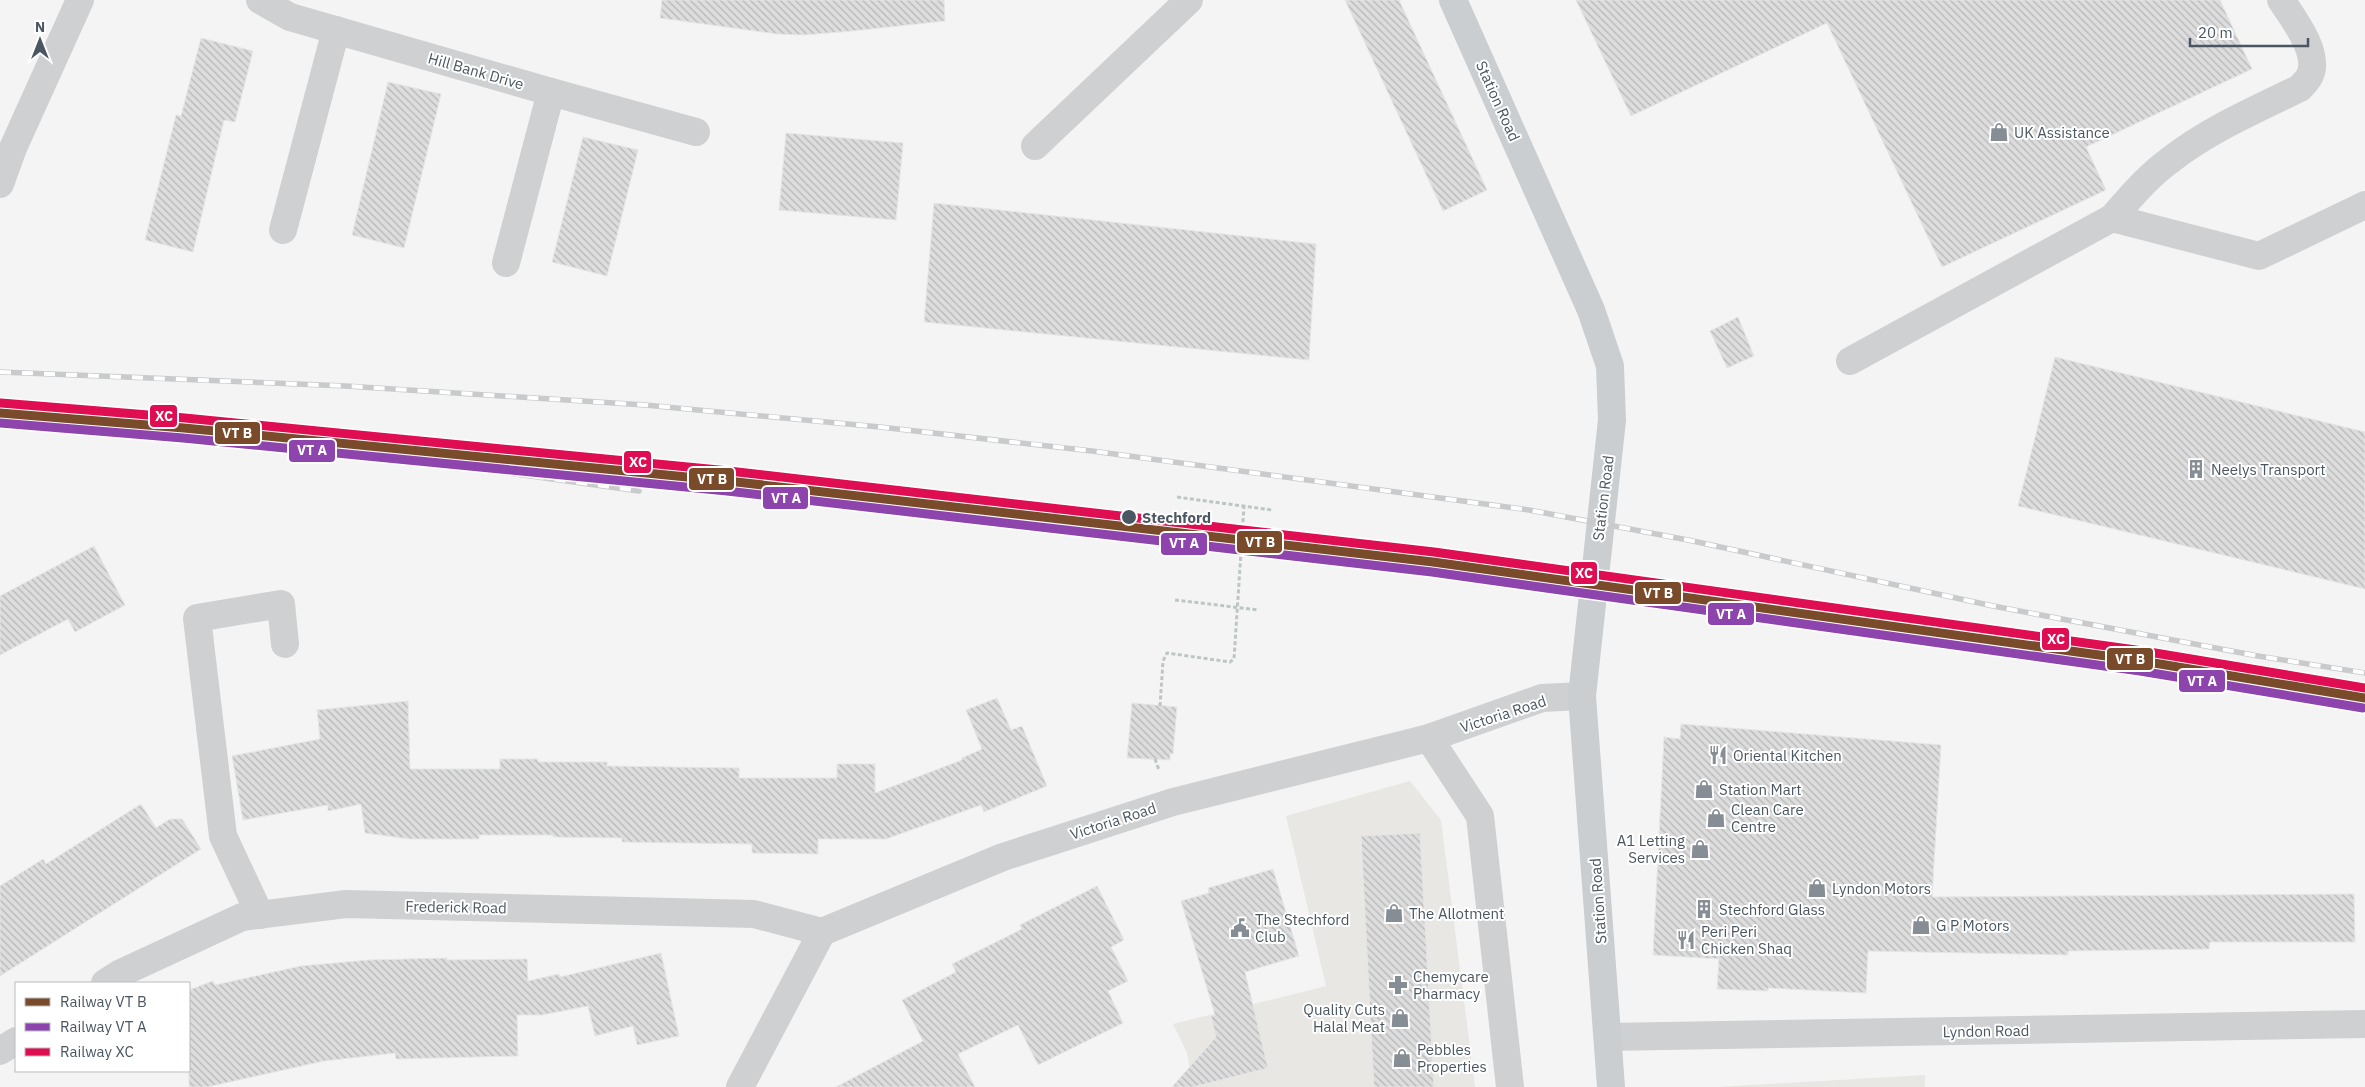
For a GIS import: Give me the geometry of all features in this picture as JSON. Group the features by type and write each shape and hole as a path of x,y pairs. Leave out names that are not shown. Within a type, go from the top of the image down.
{"main road":[{"name":"Station Road","path":"1453,0 1591,310 1610,366 1612,420 1582,686 1611,1087"}],"street":[{"path":"0,184 6,146 80,0"},
{"name":"Hill Bank Drive","path":"260,0 290,17 696,132"},
{"path":"1035,146 1189,0"},
{"path":"1850,361 2112,218 2146,181 2168,161 2204,136 2300,88 2310,75 2313,57 2299,28 2281,0"},
{"path":"283,230 336,30"},
{"path":"506,263 551,92"},
{"path":"2112,218 2259,256 2365,205"},
{"path":"260,915 223,836 197,618 281,604 285,644"},
{"name":"Victoria Road","path":"822,932 1003,857 1173,802 1429,738 1542,698 1582,686"},
{"path":"1429,738 1480,816 1510,1087"},
{"name":"Frederick Road","path":"106,982 242,917 346,904 754,914 822,932"},
{"path":"740,1087 822,932"},
{"name":"Lyndon Road","path":"1608,1037 2365,1024"},
{"path":"0,1051 15,1042"}],"path":[{"path":"1177,497 1272,510"},
{"path":"1160,706 1163,660 1167,653 1230,662 1234,659 1236,653 1236,607 1244,506"},
{"path":"1175,600 1259,610"}],"shaded area":[{"path":"1410,781 1441,820 1475,1087 1193,1087 1187,1053 1173,1024 1326,986 1286,816"},
{"path":"1925,1075 1925,1087 1717,1087"}],"building":[{"path":"662,0 944,0 945,21 804,35 777,34 660,18"},
{"path":"1345,0 1399,0 1487,190 1443,211"},
{"name":"UK Assistance","path":"1576,0 2220,0 2252,69 2086,147 2106,190 1942,267 1827,23 1631,116"},
{"path":"201,38 253,51 235,122 224,120 193,252 145,240 176,115 181,116"},
{"path":"388,82 441,94 404,248 352,235"},
{"path":"786,133 903,143 896,220 779,210"},
{"path":"583,137 638,150 607,276 552,262"},
{"path":"934,203 1316,244 1309,360 924,322"},
{"path":"1738,317 1754,356 1727,368 1710,331"},
{"name":"Neelys Transport","path":"2055,357 2365,432 2365,589 2018,506"},
{"path":"94,546 125,605 75,632 68,619 0,655 0,596"},
{"path":"997,698 1011,730 1022,726 1047,786 984,812 981,805 886,839 818,839 818,854 752,853 752,844 622,842 622,838 553,837 553,835 479,835 479,839 410,839 365,833 361,804 328,811 328,805 243,820 232,756 320,739 317,710 408,701 410,769 500,769 500,759 538,759 538,762 607,762 607,766 739,768 739,778 837,778 837,764 875,764 875,793 962,760 962,758 982,749 966,710"},
{"path":"1132,703 1177,707 1173,754 1170,754 1170,760 1127,758"},
{"path":"1681,724 1941,745 1932,897 2354,894 2355,942 2210,942 2209,949 2068,951 2068,955 1868,951 1866,993 1768,988 1768,991 1717,989 1719,959 1653,955 1664,737 1680,739"},
{"path":"141,804 156,828 170,819 182,819 201,849 0,976 0,886 43,859 46,864"},
{"path":"1420,833 1434,1087 1374,1087 1361,836"},
{"name":"The Stechford Club","path":"1273,869 1299,956 1245,972 1268,1068 1193,1087 1172,1087 1216,1037 1211,1016 1215,1015 1181,901 1209,893 1208,888"},
{"path":"1097,886 1124,940 1111,947 1128,981 1108,991 1123,1023 1038,1065 1018,1025 958,1054 975,1087 836,1087 923,1041 902,1000 956,972 952,964 1022,929 1020,925"},
{"path":"661,953 679,1036 637,1045 633,1026 595,1036 588,1006 542,1015 517,1015 518,1056 396,1059 395,1053 324,1061 207,1087 189,1087 190,990 213,981 215,985 301,966 369,960 447,958 447,960 527,959 528,981 559,974 560,977"}],"railway":[{"path":"0,372 346,386 645,405 880,427 1092,451 1529,510 1688,540 1993,606 2258,656 2365,673"},
{"path":"0,410 86,419"},
{"path":"184,428 639,491"}],"transit line":[{"path":"0,413 184,428 728,481 1433,562 2142,661 2365,698"},
{"path":"0,423 183,438 727,491 1432,572 2140,671 2363,708"}],"rail line":[{"name":"XC","path":"1,403 185,418 729,471 1434,552 2143,651 2365,688"}],"place":[{"name":"UK Assistance","path":"1999,132"},
{"name":"Neelys Transport","path":"2196,469"},
{"name":"Stechford","path":"1129,517"},
{"name":"Oriental Kitchen","path":"1718,755"},
{"name":"Station Mart","path":"1704,789"},
{"name":"Clean Care Centre","path":"1716,818"},
{"name":"A1 Letting Services","path":"1700,849"},
{"name":"Lyndon Motors","path":"1817,888"},
{"name":"Stechford Glass","path":"1704,909"},
{"name":"The Allotment","path":"1394,913"},
{"name":"G P Motors","path":"1921,925"},
{"name":"The Stechford Club","path":"1240,928"},
{"name":"Peri Peri Chicken Shaq","path":"1686,940"},
{"name":"Chemycare Pharmacy","path":"1398,985"},
{"name":"Quality Cuts Halal Meat","path":"1400,1018"},
{"name":"Pebbles Properties","path":"1402,1058"}]}
